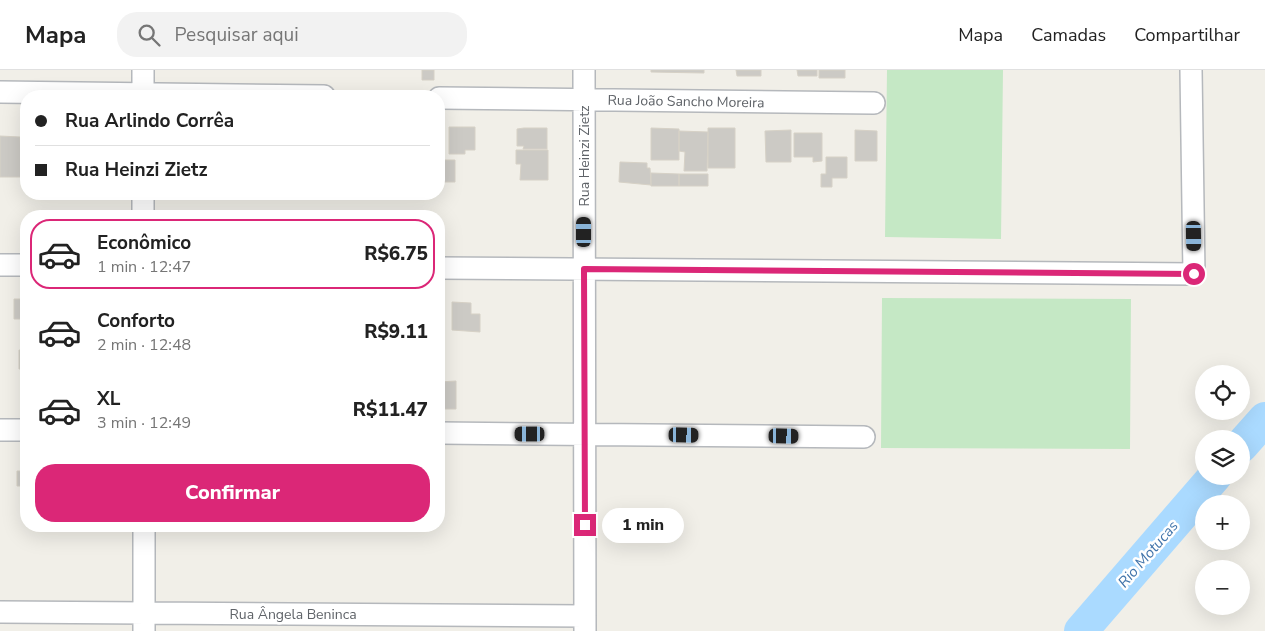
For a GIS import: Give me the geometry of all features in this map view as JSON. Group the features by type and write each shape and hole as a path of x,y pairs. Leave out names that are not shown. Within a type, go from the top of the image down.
{"street":[{"path":"143,70 143,90"},
{"name":"Rua Heinzi Zietz","path":"584,70 585,623"},
{"path":"445,268 1194,274 1191,70"},
{"path":"0,92 20,92"},
{"name":"Rua João Sancho Moreira","path":"445,98 874,103"},
{"path":"0,265 20,266"},
{"path":"0,430 20,430"},
{"path":"445,433 864,437"},
{"path":"144,532 144,622"},
{"name":"Rua Ângela Beninca","path":"0,612 144,622 585,623"}],"green space":[{"path":"887,70 1003,70 1001,239 885,237"},
{"path":"882,298 1131,299 1130,449 881,448"}],"building":[{"path":"422,70 434,70 434,80 422,80"},
{"path":"651,70 704,70 704,73 651,72"},
{"path":"736,70 761,70 761,76 737,76"},
{"path":"797,70 817,70 817,76 798,76"},
{"path":"819,70 845,70 845,78 819,78"},
{"path":"449,127 475,127 475,150 465,150 465,154 449,154"},
{"path":"547,128 547,149 523,149 524,146 517,146 517,129"},
{"path":"651,128 679,129 679,160 651,160"},
{"path":"708,128 735,128 735,168 708,168"},
{"path":"791,130 791,162 766,162 765,131"},
{"path":"855,130 877,131 877,161 855,161"},
{"path":"679,131 708,132 707,171 684,171 685,152 679,151"},
{"path":"794,133 822,133 822,161 813,162 813,157 794,157"},
{"path":"0,136 20,137 20,177 0,177"},
{"path":"516,150 548,150 548,180 520,180 521,164 516,164"},
{"path":"826,157 847,157 847,178 832,178 832,187 821,187 821,174 826,174"},
{"path":"445,160 455,160 455,182 445,182"},
{"path":"620,162 647,163 647,168 650,168 651,185 619,182"},
{"path":"651,173 679,174 679,186 651,186"},
{"path":"679,174 708,174 708,186 679,186"},
{"path":"14,299 20,299 20,319 14,319"},
{"path":"452,302 471,303 471,314 480,314 480,332 452,330"},
{"path":"19,350 20,350 20,369"},
{"path":"456,381 456,409 445,409 445,382"},
{"path":"17,471 20,471 20,486 17,486"}],"waterway":[{"name":"Rio Motucas","path":"1250,436 1265,419"},
{"name":"Rio Motucas","path":"1081,631 1207,485"}],"route":[{"path":"585,525 584,269 1194,274"}]}
